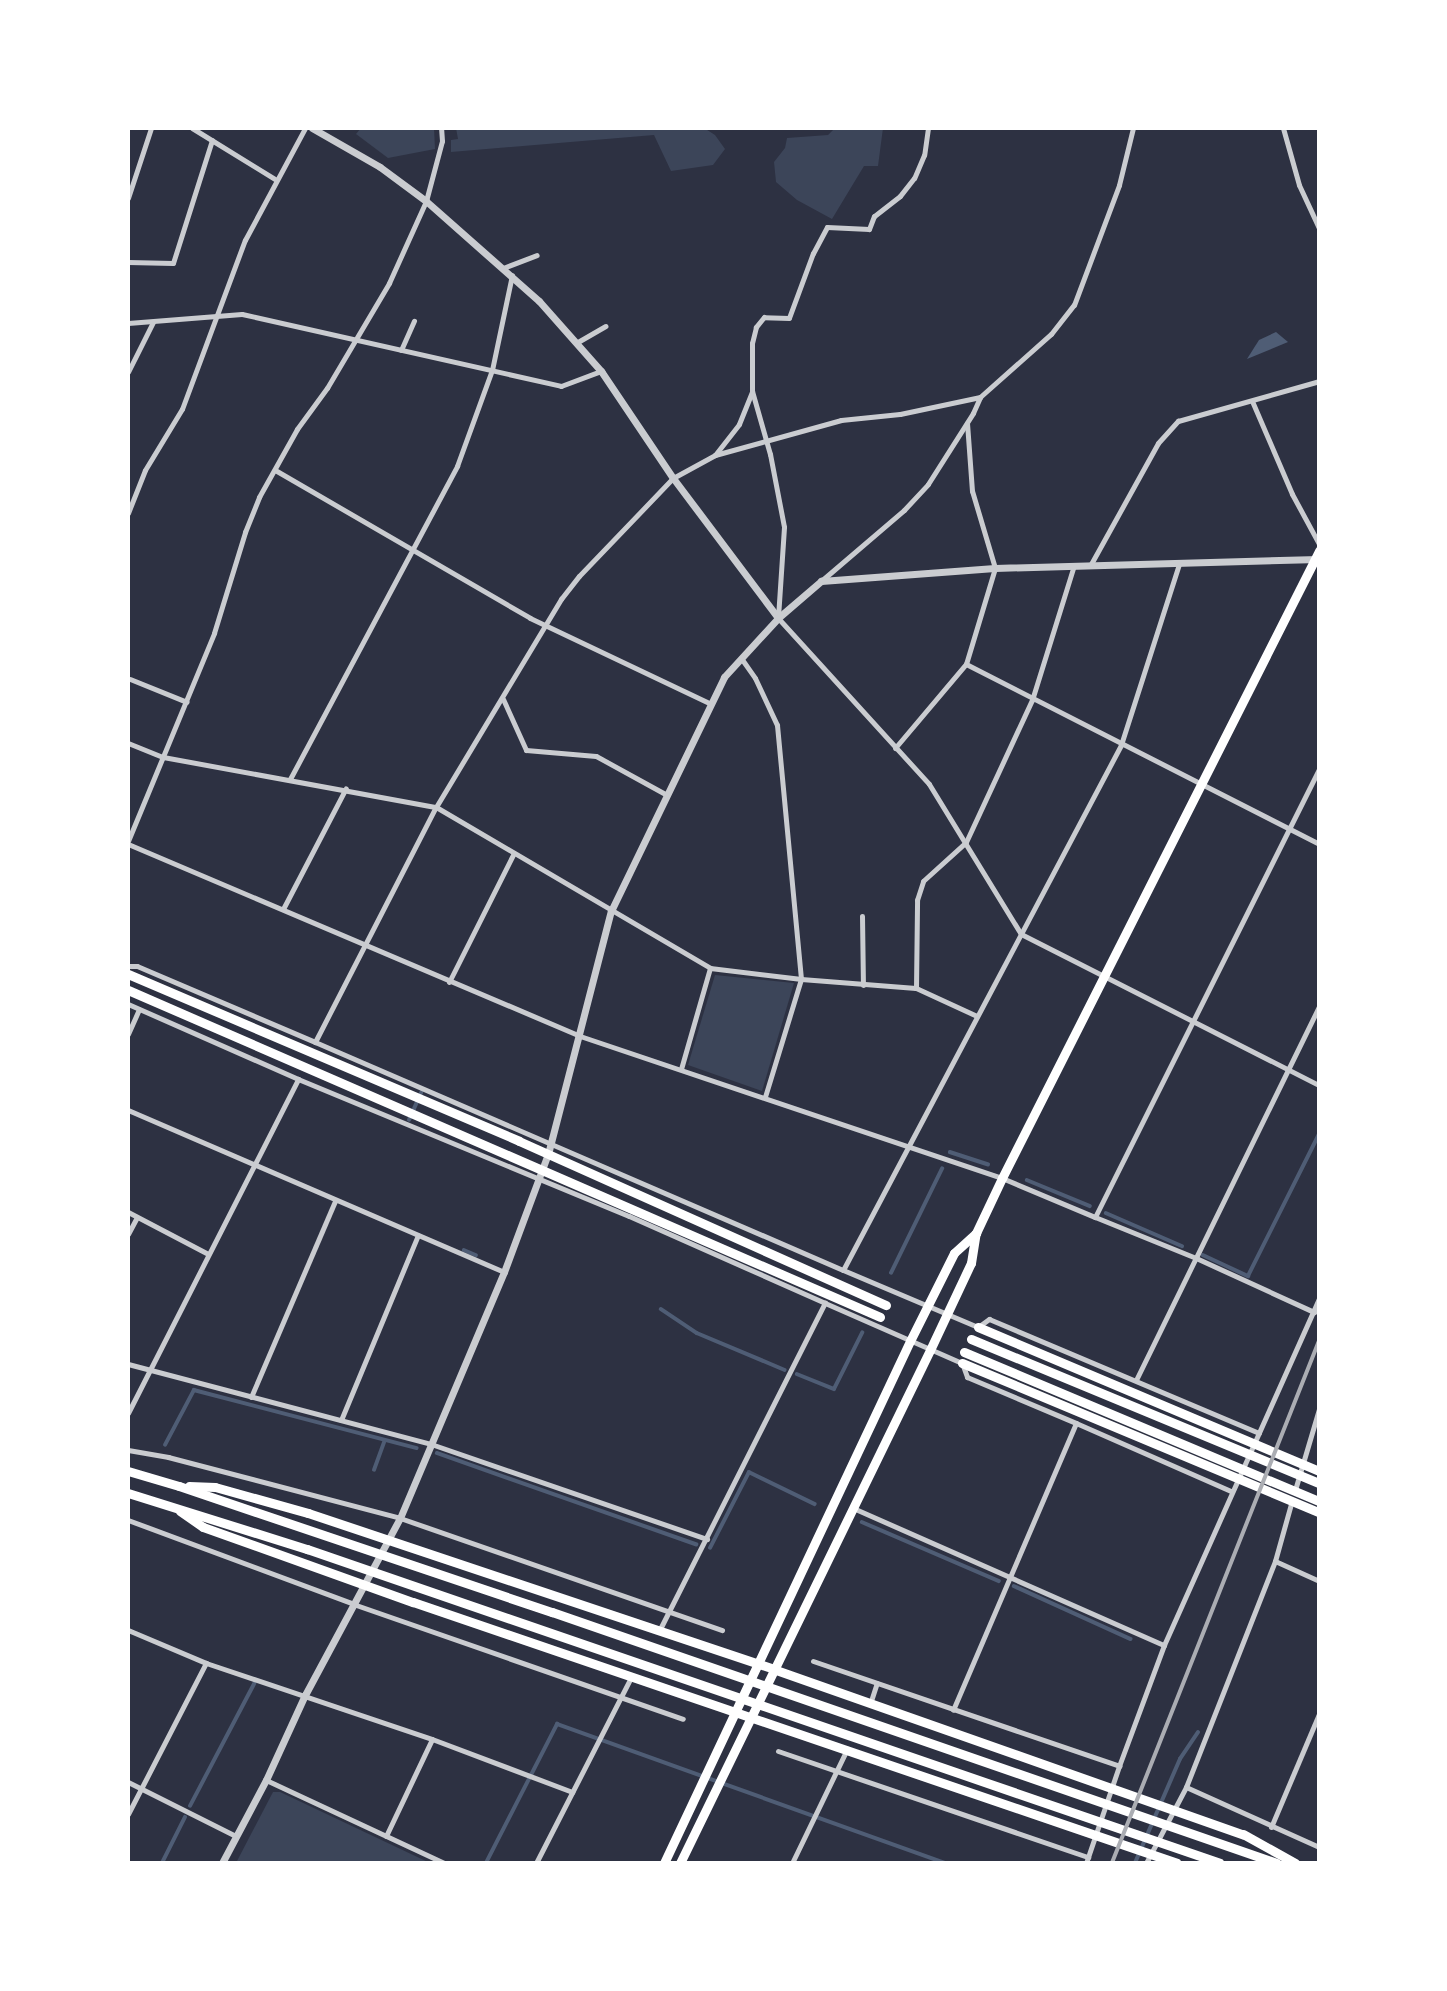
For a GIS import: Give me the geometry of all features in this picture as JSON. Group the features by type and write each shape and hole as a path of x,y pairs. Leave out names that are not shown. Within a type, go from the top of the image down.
{"main road":[{"path":"680,1863 776,1670 971,1263 976,1233 1002,1178 1199,785 1318,557"},
{"path":"128,974 549,1149 886,1305"},
{"path":"128,990 541,1176 880,1317"},
{"path":"664,1863 910,1341 954,1253 976,1233"},
{"path":"978,1327 1319,1471"},
{"path":"971,1339 1319,1483"},
{"path":"964,1352 1319,1501"},
{"path":"962,1363 1319,1512"},
{"path":"128,1471 179,1486 1277,1863"},
{"path":"179,1486 215,1487 429,1552 1243,1834 1295,1863"},
{"path":"128,1493 307,1549 1220,1863"},
{"path":"173,1506 203,1527 413,1602 1177,1863"}],"street":[{"path":"128,198 151,128"},
{"path":"192,128 275,178"},
{"path":"128,513 145,470 183,409 245,240 275,178 305,128"},
{"path":"312,128 380,167 426,201 512,275 601,371 673,478 778,618 929,784 1021,934 1319,1085"},
{"path":"441,128 442,141 426,201 388,283 275,470 245,531 226,598 187,702 128,842 364,946 577,1035 1002,1178 1196,1258 1314,1312"},
{"path":"778,618 784,527 752,391 752,343 756,327 764,317 789,318 813,253 827,227 869,229 874,216 900,196 914,178 924,155 928,128"},
{"path":"222,1863 266,1780 305,1695 356,1605 400,1518 504,1272 541,1176 611,911 724,677 778,618 904,510 928,484 967,423 980,397 1051,334 1074,305 1119,185 1133,128"},
{"path":"1283,128 1299,185 1319,228"},
{"path":"128,262 173,263 212,140"},
{"path":"503,268 537,255"},
{"path":"290,779 457,466 492,370 512,275"},
{"path":"128,323 242,314 561,386 601,371"},
{"path":"401,349 414,321"},
{"path":"128,372 153,322"},
{"path":"576,343 606,326"},
{"path":"1091,564 1133,484 1167,430 1178,421 1319,382"},
{"path":"715,455 739,424 752,391"},
{"path":"315,1042 436,807 547,624 579,576 673,478 715,455 841,420 900,414 980,397"},
{"path":"1252,401 1292,494 1319,544"},
{"path":"895,748 965,664 995,568 972,491 967,423"},
{"path":"275,470 530,618 711,704"},
{"path":"821,581 995,568 1179,564 1318,557"},
{"path":"843,1270 1121,745 1179,564"},
{"path":"916,988 917,900 923,881 966,842 1032,700 1074,565"},
{"path":"740,657 755,678 777,725 801,979 765,1097"},
{"path":"965,664 1319,844"},
{"path":"130,679 187,702"},
{"path":"503,698 526,750 596,755 667,795"},
{"path":"128,743 163,757 346,788 436,807 710,968 801,979 916,988 977,1016"},
{"path":"1096,1217 1319,769"},
{"path":"283,909 346,788"},
{"path":"449,982 514,853"},
{"path":"862,916 863,985"},
{"path":"128,966 137,966 315,1042 549,1149 978,1327 989,1319 1259,1433"},
{"path":"681,1069 710,968"},
{"path":"128,1004 298,1079 541,1176 962,1363 967,1377 1233,1488"},
{"path":"1136,1380 1319,1006"},
{"path":"128,1034 139,1009"},
{"path":"128,1413 298,1079"},
{"path":"128,1110 504,1272"},
{"path":"251,1397 335,1200"},
{"path":"128,1212 208,1254"},
{"path":"128,1234 137,1217"},
{"path":"341,1420 418,1235"},
{"path":"778,1751 1087,1860 1164,1646 1319,1298"},
{"path":"659,1631 825,1303"},
{"path":"128,1364 431,1444 707,1539"},
{"path":"1146,1863 1186,1787 1275,1561 1319,1413"},
{"path":"953,1710 1076,1423"},
{"path":"128,1450 400,1518 722,1630"},
{"path":"853,1508 1164,1646"},
{"path":"128,1520 356,1605 683,1719"},
{"path":"1275,1561 1319,1581"},
{"path":"128,1630 206,1663 432,1739 572,1792"},
{"path":"813,1661 1119,1766"},
{"path":"128,1814 206,1663"},
{"path":"536,1863 631,1677"},
{"path":"870,1704 877,1684"},
{"path":"1271,1827 1319,1714"},
{"path":"386,1836 432,1739"},
{"path":"792,1863 847,1749"},
{"path":"266,1780 444,1863"},
{"path":"128,1782 236,1836"},
{"path":"1186,1787 1319,1847"}],"shaded area":[{"path":"361,128 434,128 435,149 388,158 356,134"},
{"path":"456,128 704,128 715,135 725,149 713,165 671,171 654,135 451,152 451,140 458,139"},
{"path":"835,128 883,128 878,166 864,166 832,219 797,200 776,182 774,162 785,148 787,138 828,135"},
{"path":"1276,332 1288,342 1247,359 1259,340"},
{"path":"715,975 794,983 762,1091 688,1065"},
{"path":"273,1792 280,1792 430,1863 236,1863"}],"waterway":[{"path":"409,1120 421,1093"},
{"path":"1203,1255 1248,1276 1319,1134"},
{"path":"950,1152 988,1164"},
{"path":"891,1273 942,1169"},
{"path":"1027,1180 1090,1206"},
{"path":"1106,1213 1182,1246"},
{"path":"464,1250 476,1255"},
{"path":"661,1309 697,1333 785,1370"},
{"path":"797,1374 834,1389 862,1333"},
{"path":"165,1445 194,1390 417,1448"},
{"path":"374,1470 384,1443"},
{"path":"437,1453 696,1544"},
{"path":"710,1548 749,1472 815,1504"},
{"path":"862,1522 999,1581"},
{"path":"1014,1586 1131,1639"},
{"path":"190,1806 254,1684"},
{"path":"486,1863 557,1724 946,1863"},
{"path":"1135,1863 1180,1759 1198,1732"},
{"path":"162,1863 185,1817"}],"railway":[{"path":"1112,1863 1319,1341"}]}
